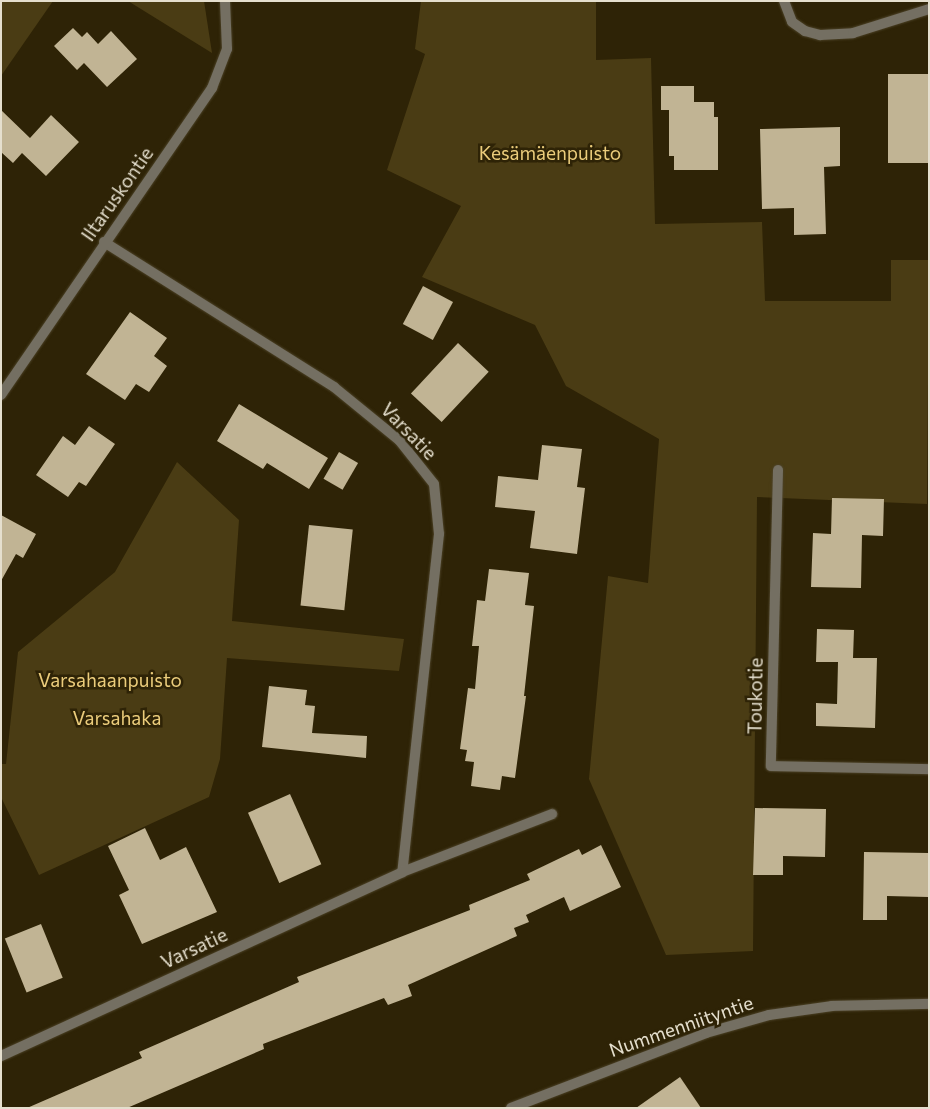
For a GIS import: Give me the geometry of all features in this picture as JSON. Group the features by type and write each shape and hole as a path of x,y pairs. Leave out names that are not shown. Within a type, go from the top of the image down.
{"street":[{"name":"Iltaruskontie","path":"1,395 104,242 212,88 227,49 225,1"},
{"path":"784,1 792,22 805,31 820,35 853,34 929,9"},
{"name":"Varsatie","path":"104,242 342,392 399,440 434,484 439,534 402,872"},
{"name":"Toukotie","path":"778,470 771,766 929,769"},
{"name":"Varsatie","path":"1,1056 402,872 552,814"},
{"name":"Nummenniityntie","path":"511,1108 706,1033 768,1015 832,1006 929,1004"}],"green space":[{"path":"1,1 53,1 1,76"},
{"path":"128,1 204,1 212,53"},
{"name":"Kesämäenpuisto","path":"421,1 596,1 596,60 651,58 655,224 762,222 765,301 891,301 891,260 929,260 927,504 757,497 753,951 666,955 589,779 608,576 648,583 659,439 566,386 535,325 422,277 461,206 387,170 425,54 415,49"},
{"name":"Varsahaka","path":"177,462 239,520 232,621 404,639 399,671 227,658 220,759 209,797 39,875 1,797 1,764 6,764 18,652 115,572"}],"building":[{"path":"73,28 82,37 87,32 98,44 111,31 137,59 107,87 84,63 77,70 54,46"},
{"path":"888,74 929,74 929,163 888,163"},
{"path":"661,86 694,86 694,102 714,102 714,117 718,117 718,170 674,170 674,156 669,156 669,110 661,110"},
{"path":"1,110 30,138 51,115 79,142 46,176 22,153 13,163 1,152"},
{"path":"840,127 840,166 824,167 826,234 794,235 794,208 762,209 760,129"},
{"path":"423,286 453,302 433,340 403,324"},
{"path":"130,312 167,338 154,356 167,366 149,392 136,384 125,400 86,374"},
{"path":"458,343 489,372 442,422 411,393"},
{"path":"239,404 328,458 309,489 267,463 263,469 217,441"},
{"path":"89,426 115,444 86,486 79,482 68,497 36,475 63,436 75,445"},
{"path":"542,445 582,449 577,487 585,488 577,554 530,548 535,511 495,507 498,476 538,480"},
{"path":"339,452 358,463 343,490 324,479"},
{"path":"832,498 884,499 883,536 862,535 861,588 811,587 813,533 831,534"},
{"path":"1,515 36,534 23,558 16,554 1,581"},
{"path":"309,525 353,530 344,610 301,606"},
{"path":"489,569 529,573 525,605 534,606 524,696 526,696 515,778 502,776 500,790 471,786 474,762 465,761 467,750 460,749 468,688 475,689 479,646 472,646 477,600 485,601"},
{"path":"817,629 854,630 853,658 877,658 875,728 816,726 816,703 837,704 838,662 816,662"},
{"path":"269,686 307,690 305,705 315,706 312,733 367,736 366,758 262,747"},
{"path":"290,794 321,864 279,883 248,813"},
{"path":"755,808 826,809 825,857 783,856 783,875 753,875"},
{"path":"145,828 160,860 186,847 217,912 142,944 119,895 129,890 108,846"},
{"path":"601,845 621,887 570,911 564,897 526,915 529,922 514,928 517,936 408,985 412,996 388,1005 384,998 263,1044 264,1049 127,1108 27,1108 142,1058 139,1052 299,982 297,977 470,910 469,905 530,880 527,874 579,849 582,855"},
{"path":"864,852 929,853 928,897 887,896 887,920 863,920"},
{"path":"41,924 63,978 27,992 5,939"},
{"path":"680,1077 701,1108 636,1108"}],"park label":[{"name":"Varsahaanpuisto","path":"110,680"}]}
